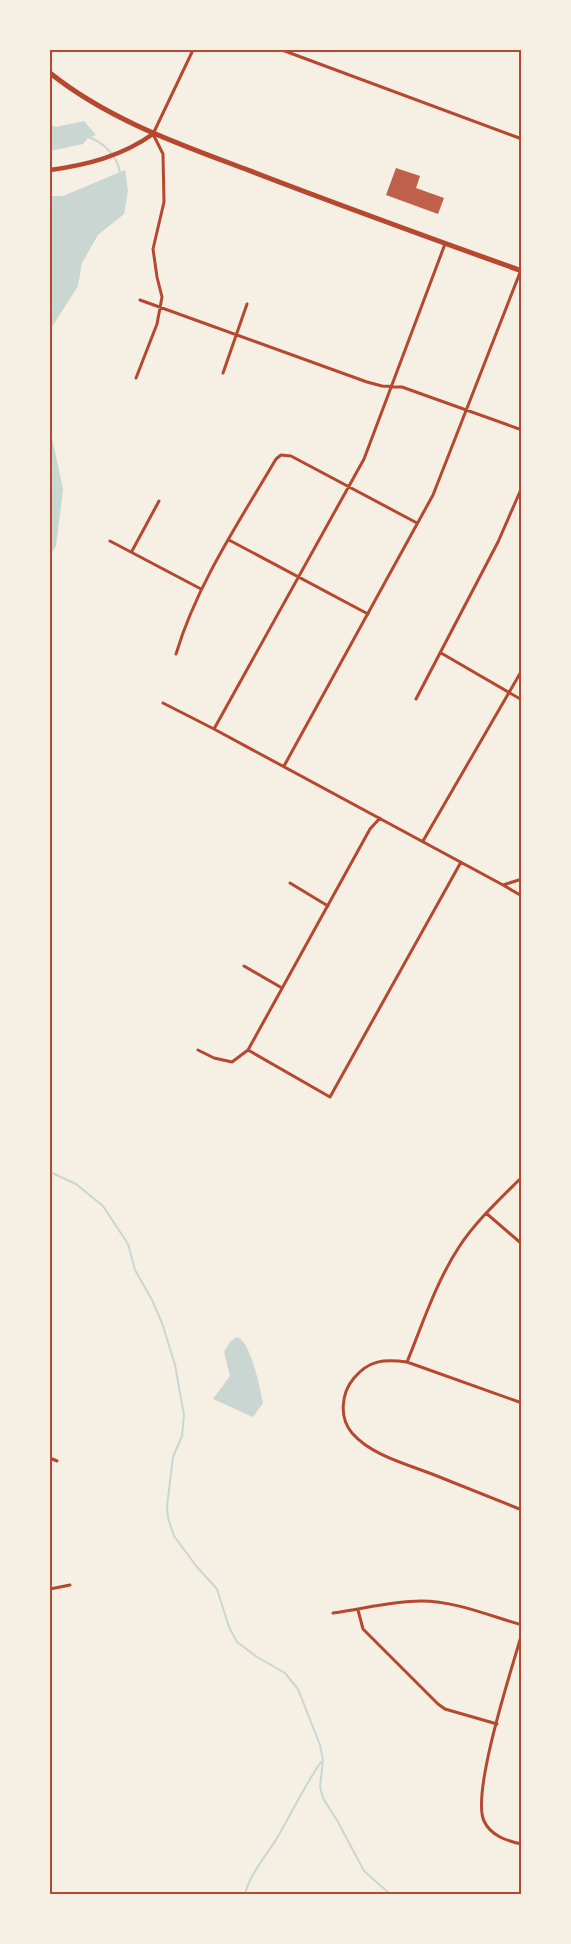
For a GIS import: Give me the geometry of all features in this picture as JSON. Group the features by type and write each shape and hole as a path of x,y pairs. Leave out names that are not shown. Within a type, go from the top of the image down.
{"main road":[{"path":"50,74 72,91 108,112 153,134 317,197 521,271"},
{"path":"50,170 86,165 105,159 153,134"}],"street":[{"path":"136,378 161,308 162,297 153,249 164,202 163,154 153,134 193,50"},
{"path":"282,50 522,139"},
{"path":"518,50 522,52"},
{"path":"214,729 364,459 445,243"},
{"path":"284,766 433,495 521,271"},
{"path":"140,300 367,382 402,387 522,430"},
{"path":"223,373 248,304"},
{"path":"176,654 185,622 202,589 280,455 291,456 417,523"},
{"path":"416,699 498,542 522,487"},
{"path":"132,551 159,501"},
{"path":"229,540 368,614"},
{"path":"110,541 202,589"},
{"path":"441,653 522,700"},
{"path":"423,841 522,670"},
{"path":"163,704 284,766 522,896"},
{"path":"198,1050 214,1058 232,1062 248,1050 370,829 380,818"},
{"path":"248,1050 330,1097 461,862"},
{"path":"503,885 522,879"},
{"path":"290,883 328,906"},
{"path":"244,966 282,988"},
{"path":"406,1362 444,1272 460,1245 522,1177"},
{"path":"486,1214 522,1244"},
{"path":"522,1403 406,1362 388,1360 374,1362 365,1367 348,1385 343,1409 345,1424 351,1432 374,1450 522,1510"},
{"path":"50,1458 57,1461"},
{"path":"50,1589 70,1585"},
{"path":"333,1613 376,1605 424,1601 461,1608 522,1625"},
{"path":"358,1610 363,1629 438,1704 446,1709 497,1724"},
{"path":"522,1633 482,1780 481,1809 484,1822 495,1834 504,1840 522,1844"}],"shaded area":[{"path":"84,121 96,135 88,138 83,144 50,151 50,125 56,127"},
{"path":"125,170 128,191 124,214 98,235 82,263 78,286 50,330 50,196 63,196"},
{"path":"50,428 63,489 56,546 50,556"},
{"path":"237,1337 242,1340 251,1356 263,1403 253,1417 213,1399 230,1376 224,1352 230,1342"}],"building":[{"path":"396,168 420,176 416,188 444,198 438,214 386,195"}],"waterway":[{"path":"88,137 99,142 109,151 120,173"},
{"path":"50,1172 76,1184 103,1206 128,1244 135,1270 162,1323 175,1365 184,1415 182,1436 173,1457 167,1506 174,1536 217,1589 229,1627 237,1642 285,1673 298,1689 320,1745 323,1760 320,1787 323,1798 364,1871 390,1894"},
{"path":"245,1894 254,1872 277,1838 321,1762"}]}
